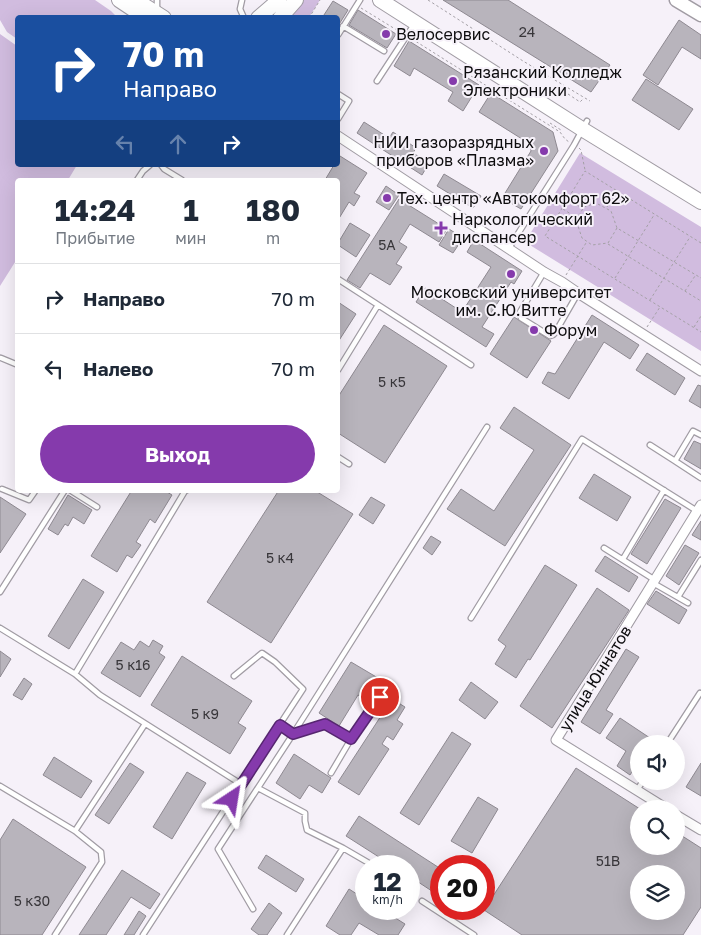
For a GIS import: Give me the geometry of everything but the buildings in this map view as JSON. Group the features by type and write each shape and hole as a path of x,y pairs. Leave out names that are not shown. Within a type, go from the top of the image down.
{"main road":[{"path":"119,0 156,12"},
{"path":"136,0 156,12"},
{"path":"262,15 279,0"},
{"path":"283,15 296,0"},
{"path":"380,0 585,125 701,191"},
{"path":"397,0 701,202"}],"street":[{"path":"676,0 701,15"},
{"path":"340,137 544,272 701,371"},
{"name":"улица Юннатов","path":"630,786 556,740 699,508"},
{"name":"улица Юннатов","path":"637,790 653,800"},
{"path":"685,820 700,827"}],"lane":[{"path":"242,0 240,9 243,15"},
{"path":"340,31 358,2"},
{"path":"377,82 415,22"},
{"path":"343,26 384,51"},
{"path":"340,95 349,101 340,116"},
{"path":"509,248 585,125"},
{"path":"138,178 148,167"},
{"path":"162,167 179,178"},
{"path":"544,272 520,312 522,318 550,336 553,336 578,294"},
{"path":"340,280 471,364"},
{"path":"340,367 378,305"},
{"path":"1,358 15,364"},
{"path":"253,909 218,849 487,427"},
{"path":"675,461 694,431 701,435"},
{"path":"471,618 582,439 664,490 699,508"},
{"path":"650,445 701,478"},
{"path":"340,458 349,464"},
{"path":"2,489 29,500 34,493"},
{"path":"623,559 664,490"},
{"path":"0,592 63,493"},
{"path":"75,493 97,506"},
{"path":"75,674 183,493"},
{"path":"604,548 688,603"},
{"path":"678,597 701,560"},
{"path":"0,628 75,674 100,695 241,784"},
{"path":"143,935 303,689 262,652 234,676"},
{"path":"673,735 700,693"},
{"path":"331,773 351,739 380,697"},
{"path":"75,831 145,724"},
{"path":"293,734 325,724 351,739"},
{"path":"280,725 293,734"},
{"path":"0,786 75,831 102,852 102,862 55,935"},
{"path":"258,788 305,813 307,830 355,855"},
{"path":"287,935 343,848"},
{"path":"422,901 474,935"}],"path":[{"path":"311,15 320,0"},
{"path":"428,0 590,101"},
{"path":"358,2 407,36 560,132"},
{"path":"568,94 580,102 584,98"},
{"path":"550,123 561,130 560,132 565,139 581,150 585,171 545,236 701,332"},
{"path":"585,171 701,243"},
{"path":"606,208 617,190"},
{"path":"568,200 583,209"},
{"path":"701,278 617,228 611,211 596,203 584,207 576,220 582,238 587,242 592,245 608,243 701,301"},
{"path":"562,209 577,218"},
{"path":"615,278 655,214"},
{"path":"608,243 617,228"},
{"path":"650,300 690,236"},
{"path":"562,282 587,242"},
{"path":"685,291 695,275"},
{"path":"643,334 660,306"},
{"path":"694,328 701,316"}],"shaded area":[{"path":"0,0 95,0 115,15 15,15 15,38 7,32 0,20"},
{"path":"301,0 320,0 310,15 290,15"},
{"path":"0,34 15,45 15,167 76,167 69,178 15,178 15,262 0,286"},
{"path":"580,153 701,227 701,351 525,242"}],"place":[{"name":"Велосервис","path":"386,34"},
{"name":"Рязанский Колледж Электроники","path":"453,81"},
{"name":"НИИ газоразрядных приборов «Плазма»","path":"544,151"},
{"name":"Тех. центр «Автокомфорт 62»","path":"387,198"},
{"name":"Наркологический диспансер","path":"441,228"},
{"name":"Московский университет им. С.Ю.Витте","path":"511,274"},
{"name":"Форум","path":"534,330"}],"route":[{"path":"232,799 280,725 293,734 325,724 351,739 380,697"}]}
